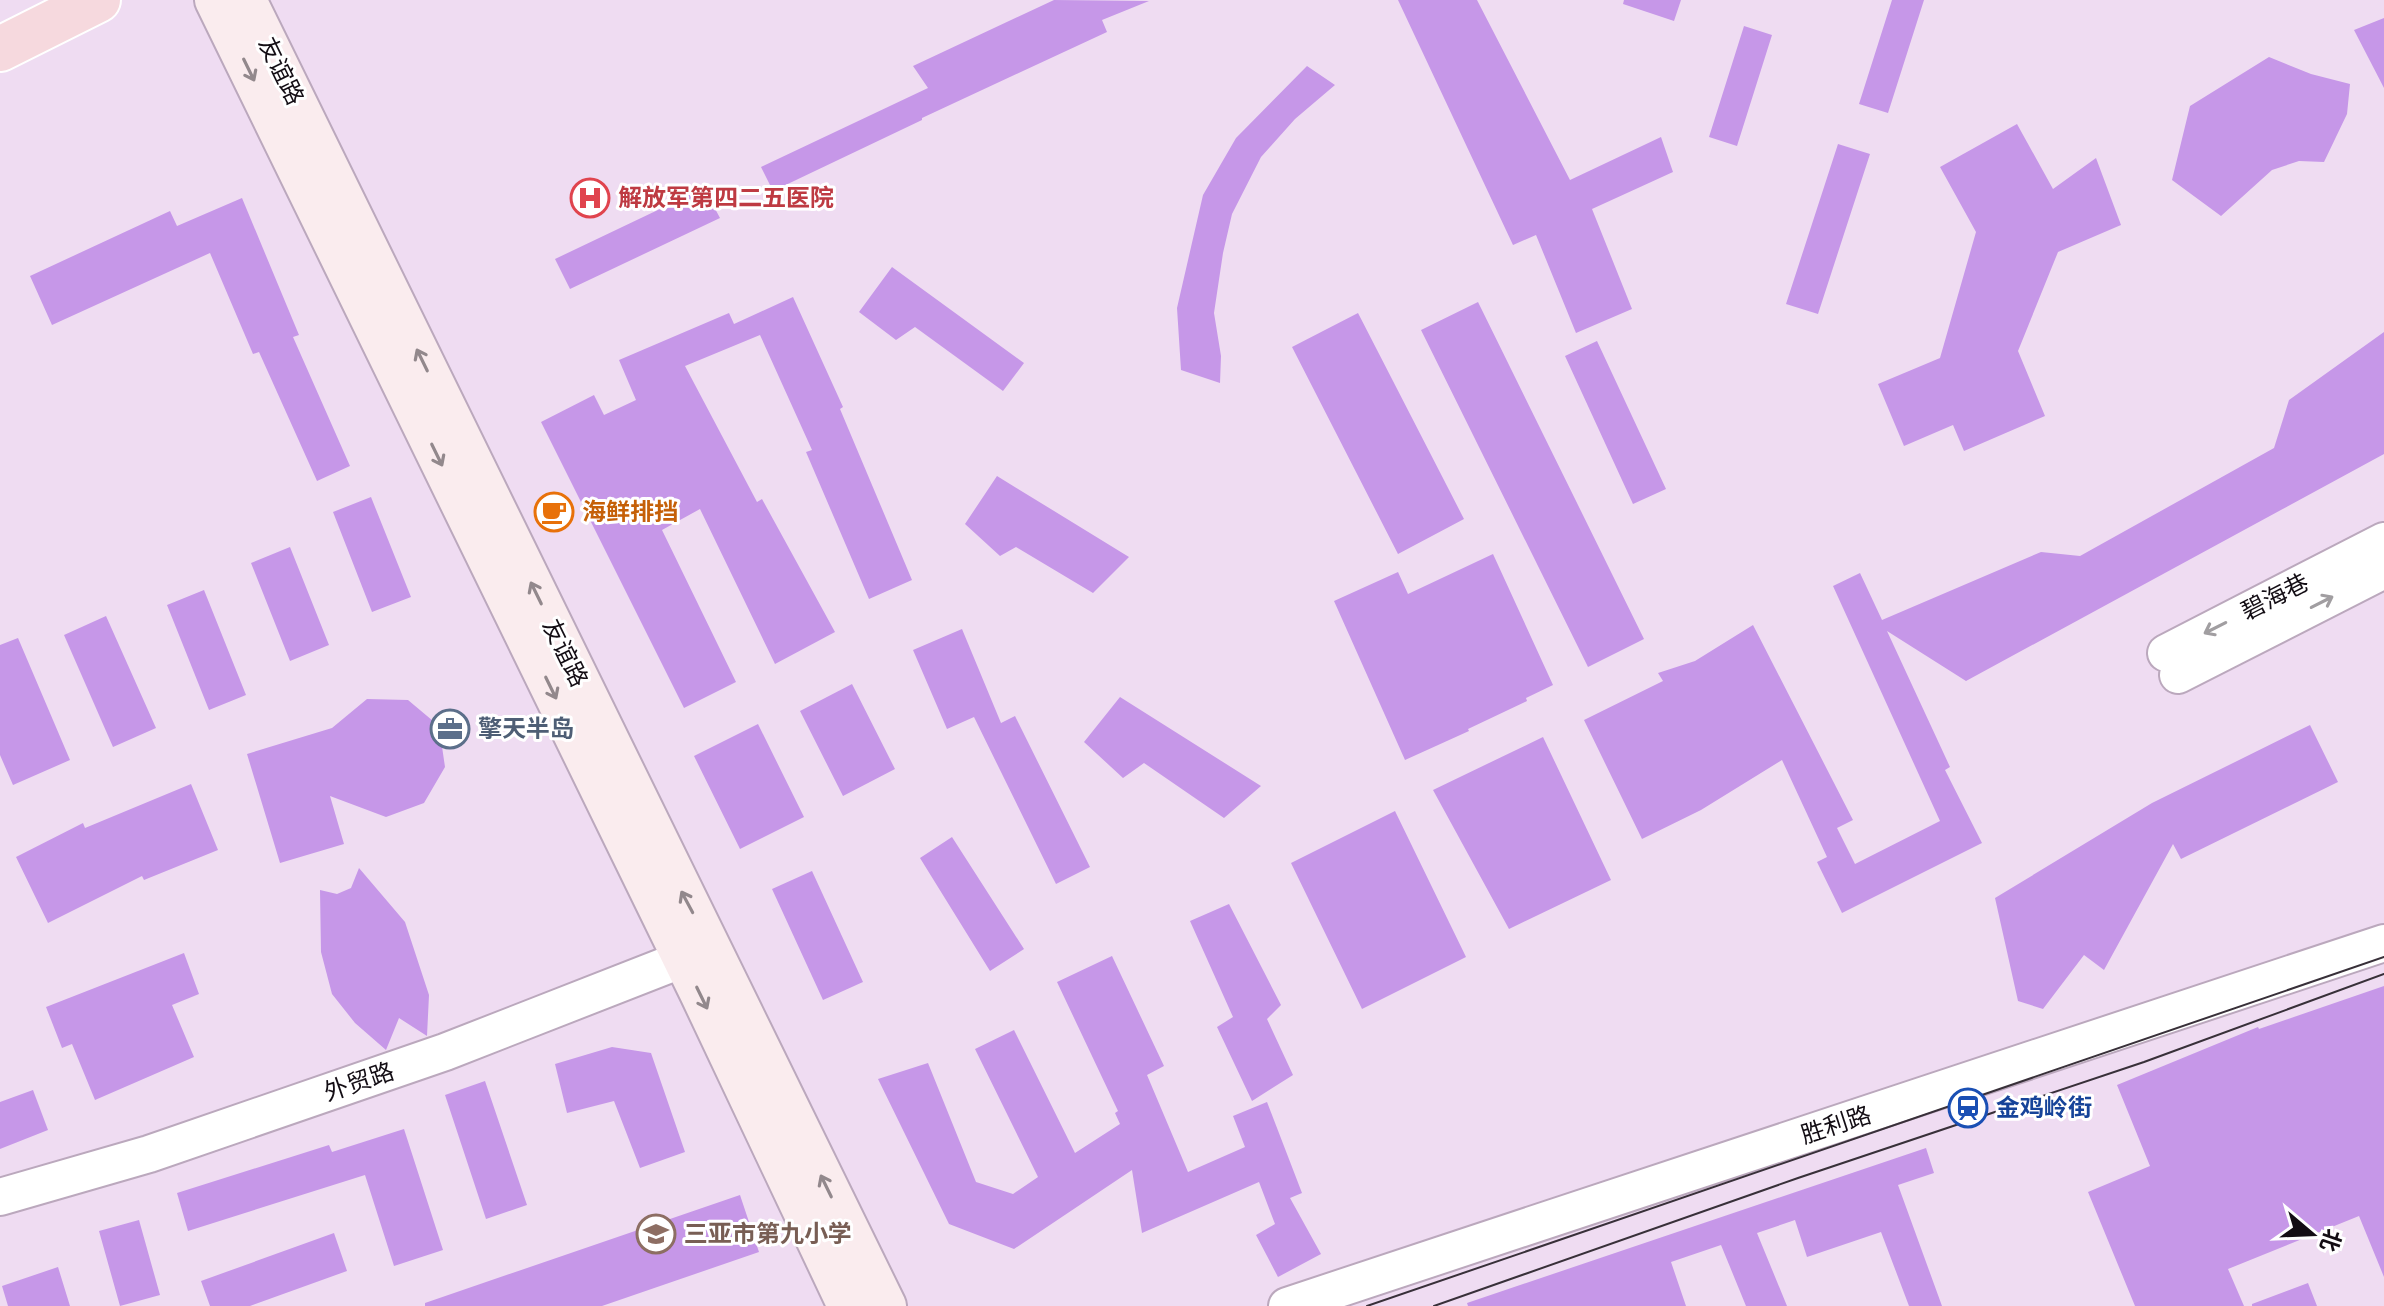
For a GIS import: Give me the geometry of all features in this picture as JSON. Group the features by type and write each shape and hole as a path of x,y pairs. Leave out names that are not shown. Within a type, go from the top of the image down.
{"main road":[{"path":"0,21 41,0"},
{"path":"0,49 98,0"},
{"name":"友谊路","path":"215,0 696,952 886,1306"},
{"name":"友谊路","path":"246,0 696,952 848,1306"}],"street":[{"name":"碧海巷","path":"2384,541 2172,664 2384,570"},
{"name":"胜利路","path":"1287,1306 2384,943"},
{"name":"外贸路","path":"0,1197 149,1154 431,1057 696,952"}],"building":[{"path":"1054,0 1149,1 1102,20 1107,32 773,191 761,167 928,88 913,66"},
{"path":"1398,0 1477,0 1570,180 1661,137 1673,172 1592,209 1632,309 1576,333 1536,235 1513,245"},
{"path":"1624,0 1681,0 1674,21 1623,4"},
{"path":"1892,0 1924,0 1888,113 1859,104"},
{"path":"2384,18 2384,88 2354,30"},
{"path":"1744,26 1772,35 1737,146 1709,137"},
{"path":"2269,57 2311,74 2350,84 2347,114 2324,162 2299,161 2272,170 2221,216 2172,180 2190,106"},
{"path":"1307,66 1335,85 1295,119 1261,157 1232,214 1214,313 1221,356 1220,383 1181,370 1177,308 1203,195 1236,138"},
{"path":"2017,124 2053,189 2096,158 2121,225 2058,252 2018,351 2045,416 1964,451 1953,425 1904,446 1878,384 1940,358 1976,232 1940,167"},
{"path":"1838,144 1870,154 1818,314 1786,304"},
{"path":"704,188 720,218 570,289 555,259"},
{"path":"242,198 299,335 293,337 350,466 317,481 259,352 253,354 210,253 52,325 30,276 170,211 177,226"},
{"path":"892,267 1024,363 1003,391 915,327 896,340 859,312"},
{"path":"793,297 843,407 840,409 912,580 869,599 806,452 812,450 760,335 685,366 757,502 762,499 835,632 775,664 700,509 662,530 736,682 684,708 541,422 594,395 604,415 636,400 619,360 729,313 734,324"},
{"path":"1478,302 1644,639 1588,667 1421,330"},
{"path":"1358,313 1464,519 1398,554 1292,347"},
{"path":"2384,332 2384,454 1966,681 1887,631 1950,767 1945,770 1982,843 1842,913 1817,862 1827,857 1782,760 1701,810 1642,839 1584,720 1663,681 1658,673 1695,661 1753,625 1853,820 1837,828 1855,864 1940,821 1833,586 1860,573 1882,620 2041,552 2080,556 2274,448 2289,400"},
{"path":"1597,341 1666,489 1633,504 1565,356"},
{"path":"997,476 1129,557 1093,593 1016,547 1000,556 965,524"},
{"path":"371,497 411,597 372,612 333,512"},
{"path":"290,547 329,645 290,661 251,563"},
{"path":"1493,554 1553,685 1469,731 1405,760 1334,601 1398,572 1408,594"},
{"path":"204,590 246,695 209,710 167,605"},
{"path":"106,616 156,728 113,747 64,635"},
{"path":"962,629 1001,723 1015,716 1090,867 1056,884 974,717 947,729 913,650"},
{"path":"18,638 70,760 13,785 0,755 0,645"},
{"path":"852,684 895,769 843,796 800,711"},
{"path":"1120,697 1261,786 1224,818 1144,763 1123,778 1084,742"},
{"path":"367,699 408,700 439,726 445,767 424,803 386,817 330,796 344,844 280,863 247,754 332,728"},
{"path":"758,724 804,817 740,849 694,756"},
{"path":"2310,725 2338,782 2181,859 2173,844 2104,970 2084,955 2043,1009 2018,1001 1995,898 2152,803"},
{"path":"1543,737 1611,880 1509,929 1433,790"},
{"path":"191,784 218,850 144,880 142,876 48,923 16,857 83,823 85,828"},
{"path":"1395,811 1466,957 1362,1009 1291,863"},
{"path":"952,837 1024,949 990,971 920,858"},
{"path":"359,868 405,922 429,995 427,1036 399,1018 386,1050 355,1023 332,994 321,952 320,890 337,894 351,888"},
{"path":"812,871 863,982 823,1000 772,889"},
{"path":"1229,904 1281,1005 1267,1019 1293,1075 1252,1101 1217,1027 1233,1017 1190,921"},
{"path":"184,953 199,994 172,1005 194,1057 95,1100 72,1044 62,1048 46,1007"},
{"path":"1112,956 1164,1066 1147,1075 1188,1172 1245,1147 1233,1116 1267,1102 1302,1193 1290,1198 1321,1254 1278,1277 1256,1235 1275,1224 1259,1182 1142,1233 1132,1170 1014,1249 949,1224 878,1079 928,1063 976,1182 1013,1194 1038,1177 975,1049 1014,1030 1075,1153 1120,1124 1115,1113 1118,1111 1057,982"},
{"path":"2384,986 2384,1277 2359,1216 2228,1269 2244,1306 2135,1306 2088,1192 2150,1166 2117,1085 2258,1027"},
{"path":"612,1047 651,1053 685,1152 640,1168 614,1101 567,1113 555,1064"},
{"path":"485,1081 527,1205 486,1219 445,1095"},
{"path":"33,1090 48,1130 0,1149 0,1102"},
{"path":"404,1129 443,1250 394,1266 365,1175 188,1231 177,1193 329,1145 332,1152"},
{"path":"1926,1148 1934,1173 1898,1185 1942,1306 1909,1306 1881,1232 1807,1257 1795,1220 1757,1233 1787,1306 1746,1306 1721,1245 1671,1262 1686,1306 1468,1306 1467,1303"},
{"path":"740,1195 759,1252 602,1306 425,1306 425,1303"},
{"path":"139,1220 160,1295 120,1306 99,1231"},
{"path":"334,1233 347,1271 250,1306 210,1306 201,1281"},
{"path":"58,1267 70,1306 8,1306 2,1286"},
{"path":"2308,1283 2317,1306 2252,1306 2252,1304"}],"tram line":[{"path":"1367,1306 2384,957"},
{"path":"1434,1306 1798,1178 2144,1062 2384,974"}],"place":[{"name":"解放军第四二五医院","path":"590,198"},
{"name":"海鲜排挡","path":"554,512"},
{"name":"擎天半岛","path":"450,729"},
{"name":"金鸡岭街","path":"1968,1108"},
{"name":"三亚市第九小学","path":"656,1234"}]}
